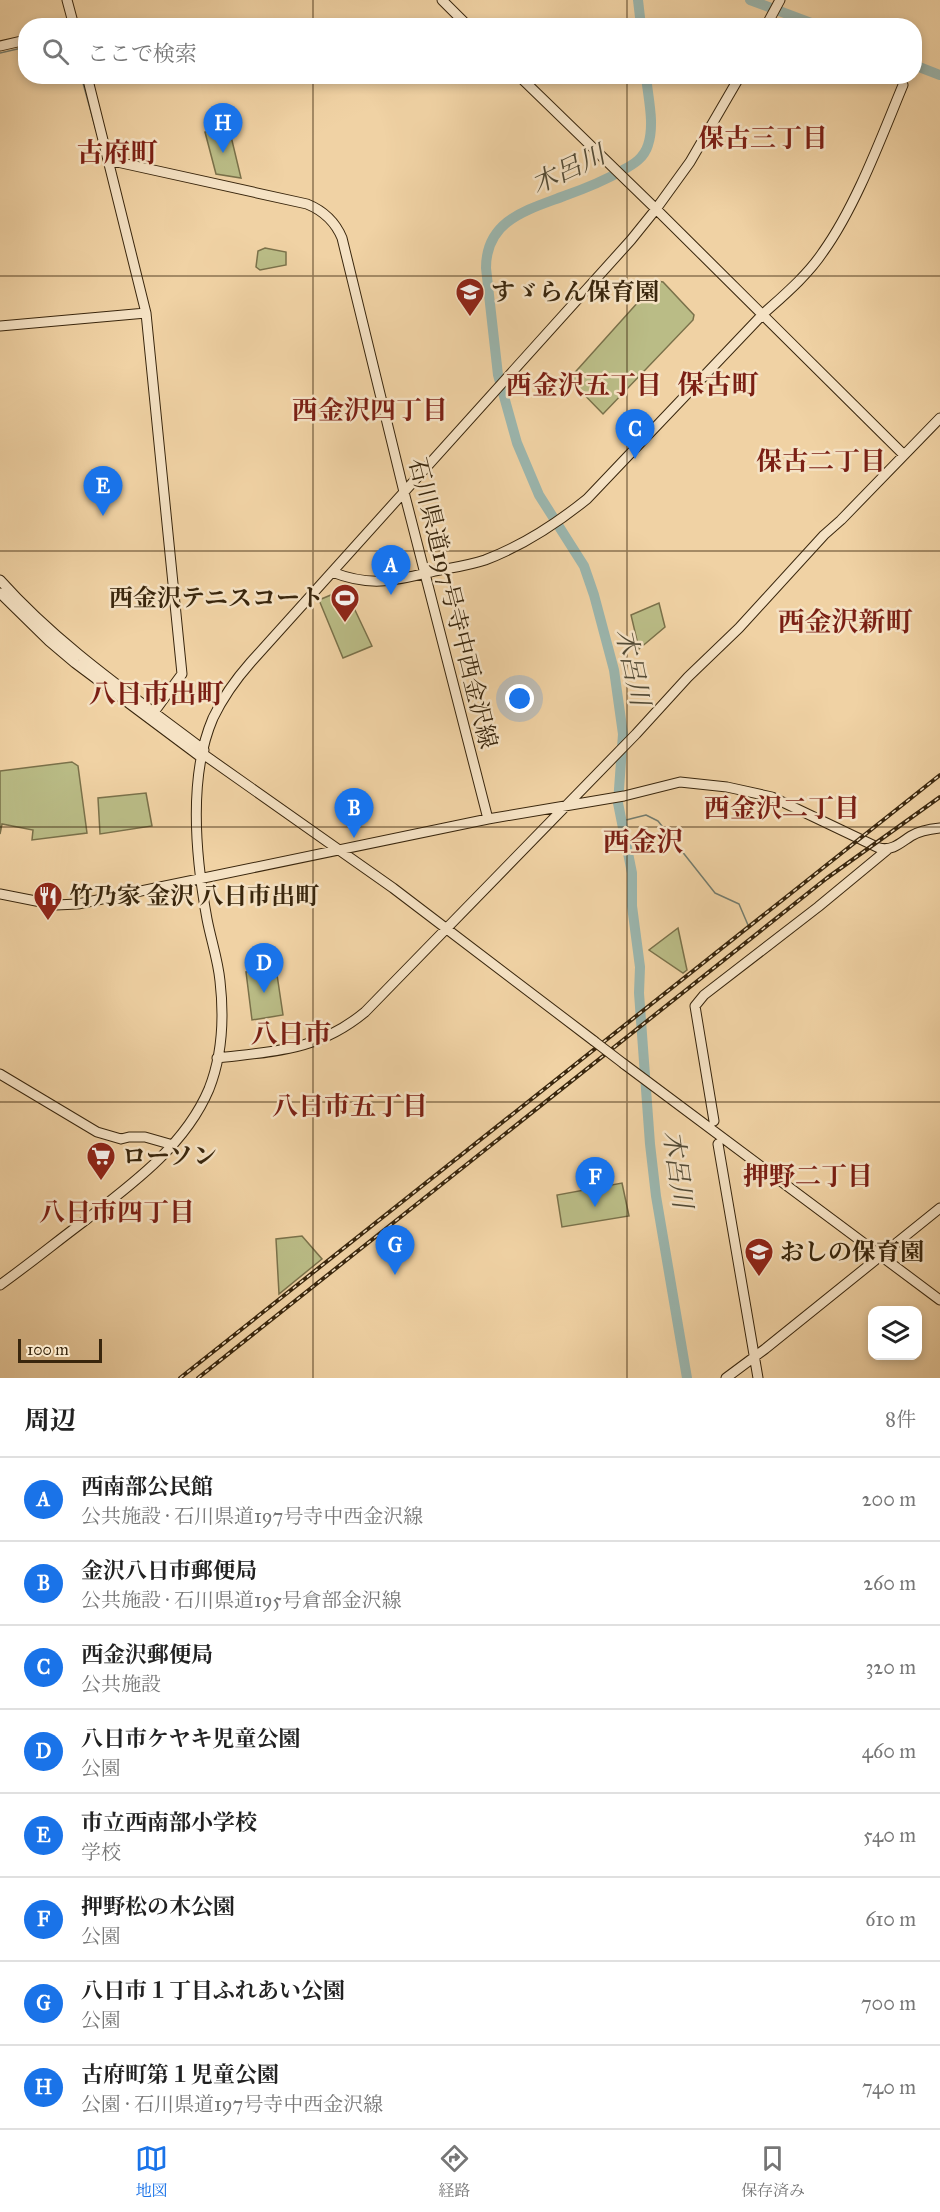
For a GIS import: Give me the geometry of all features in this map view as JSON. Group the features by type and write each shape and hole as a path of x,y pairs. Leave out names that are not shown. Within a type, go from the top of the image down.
{"street":[{"path":"67,0 72,18"},
{"path":"442,0 460,18"},
{"path":"770,18 780,0"},
{"path":"0,46 18,42"},
{"path":"89,84 146,313 182,674 154,712"},
{"path":"527,84 657,209 904,455"},
{"path":"0,1285 126,1188 173,1145 208,1089 221,1036 220,982 200,879 196,825 203,754 212,720 236,680 657,209 710,131 736,84"},
{"path":"332,572 364,581 396,580 484,560 519,545 554,525 587,499 822,255 836,232 903,85"},
{"name":"石川県道197号寺中西金沢線","path":"108,160 307,204 335,223 342,238 488,819"},
{"path":"0,326 146,313"},
{"path":"217,1058 307,1045 335,1033 365,1012 636,734 688,677 740,628 824,535 940,418"},
{"path":"0,580 57,637 154,712 203,754"},
{"path":"0,593 75,663 393,888 940,1300"},
{"path":"0,894 56,905 78,904 488,819 624,796 680,782 754,792 772,797 887,850"},
{"path":"714,1121 695,1006 704,994 818,907 887,850 900,845 912,835 940,828"},
{"path":"0,1074 97,1131 121,1139 145,1137 173,1145"},
{"path":"718,1144 758,1378"},
{"path":"726,1378 940,1208"},
{"path":"737,1378 750,1366 753,1357"}],"green space":[{"path":"229,128 241,178 216,174 205,132"},
{"path":"265,248 286,252 286,265 260,270 256,267 258,251"},
{"path":"657,281 663,282 694,315 693,320 603,414 569,379"},
{"name":"西金沢テニスコート","path":"345,589 372,646 343,658 319,600"},
{"path":"659,603 665,627 639,649 631,615"},
{"path":"72,762 78,766 87,833 32,840 33,830 2,824 0,834 0,771"},
{"path":"146,793 152,826 100,834 98,798"},
{"path":"678,928 687,970 683,973 649,950"},
{"path":"276,968 283,1015 252,1020 246,972"},
{"path":"622,1183 629,1216 562,1227 557,1195"},
{"path":"302,1236 322,1259 279,1294 276,1239"}],"waterway":[{"name":"木呂川","path":"638,0 640,18"},
{"path":"750,0 798,18"},
{"path":"0,53 18,49"},
{"path":"922,68 940,75"},
{"path":"83,84 96,130"},
{"name":"木呂川","path":"647,84 651,128 648,145 641,157 609,178 536,206 511,219 493,238 486,268 498,375 517,443 539,495 584,566 614,670 623,734 618,803 632,873 632,906 640,967 639,993 650,1144 656,1196 687,1378"},
{"path":"622,821 646,815 658,821 715,893 739,904 748,925"}],"railway":[{"path":"180,1378 940,775"},
{"path":"198,1378 827,878 940,797"}],"place":[{"name":"古府町第１児童公園","path":"223,153"},
{"name":"すゞらん保育園","path":"470,318"},
{"name":"西金沢郵便局","path":"635,459"},
{"name":"市立西南部小学校","path":"103,516"},
{"name":"西南部公民館","path":"391,595"},
{"name":"西金沢テニスコート","path":"345,624"},
{"name":"金沢八日市郵便局","path":"354,838"},
{"name":"竹乃家 金沢 八日市出町","path":"48,922"},
{"name":"八日市ケヤキ児童公園","path":"264,993"},
{"name":"ローソン","path":"101,1182"},
{"name":"押野松の木公園","path":"595,1207"},
{"name":"八日市１丁目ふれあい公園","path":"395,1275"},
{"name":"おしの保育園","path":"759,1278"}],"district":[{"name":"保古三丁目","path":"763,138"},
{"name":"古府町","path":"117,152"},
{"name":"保古町","path":"718,384"},
{"name":"西金沢五丁目","path":"584,385"},
{"name":"西金沢四丁目","path":"370,410"},
{"name":"保古二丁目","path":"821,461"},
{"name":"西金沢新町","path":"845,621"},
{"name":"八日市出町","path":"156,693"},
{"name":"西金沢二丁目","path":"782,808"},
{"name":"西金沢","path":"643,841"},
{"name":"八日市","path":"291,1033"},
{"name":"八日市五丁目","path":"350,1106"},
{"name":"押野二丁目","path":"808,1176"},
{"name":"八日市四丁目","path":"117,1212"}]}
